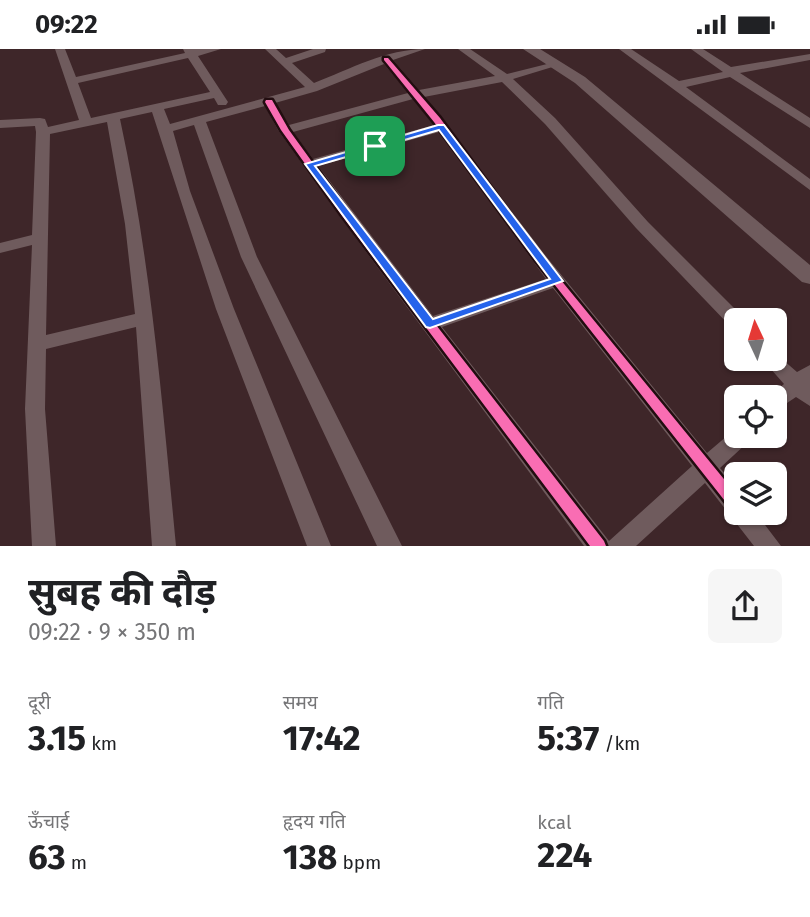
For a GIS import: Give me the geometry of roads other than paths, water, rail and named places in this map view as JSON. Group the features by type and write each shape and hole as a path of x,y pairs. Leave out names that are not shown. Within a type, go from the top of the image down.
{"street":[{"path":"60,49 86,123"},
{"path":"72,81 190,52 216,49"},
{"path":"270,49 313,88"},
{"path":"284,62 321,49"},
{"path":"463,49 505,78 550,121 642,225 724,309"},
{"path":"530,49 580,80 810,277"},
{"path":"624,49 678,85 810,186"},
{"path":"696,49 810,124"},
{"path":"761,49 781,62"},
{"path":"166,129 313,88 414,50"},
{"path":"190,52 231,113"},
{"path":"678,85 810,57"},
{"path":"386,59 557,281 724,490"},
{"path":"285,130 414,95 505,78 555,63"},
{"path":"43,132 217,94"},
{"path":"269,102 309,164 599,546"},
{"path":"157,108 220,296 319,546"},
{"path":"113,118 122,158 146,318 164,546"},
{"path":"198,121 249,257 366,502 390,546"},
{"path":"0,125 40,122 43,132 35,409 44,546"},
{"path":"309,164 441,127"},
{"path":"0,248 42,237"},
{"path":"430,324 557,281"},
{"path":"36,344 146,318"},
{"path":"787,371 805,385 787,396"},
{"path":"619,546 728,448"},
{"path":"752,525 769,546"}]}
